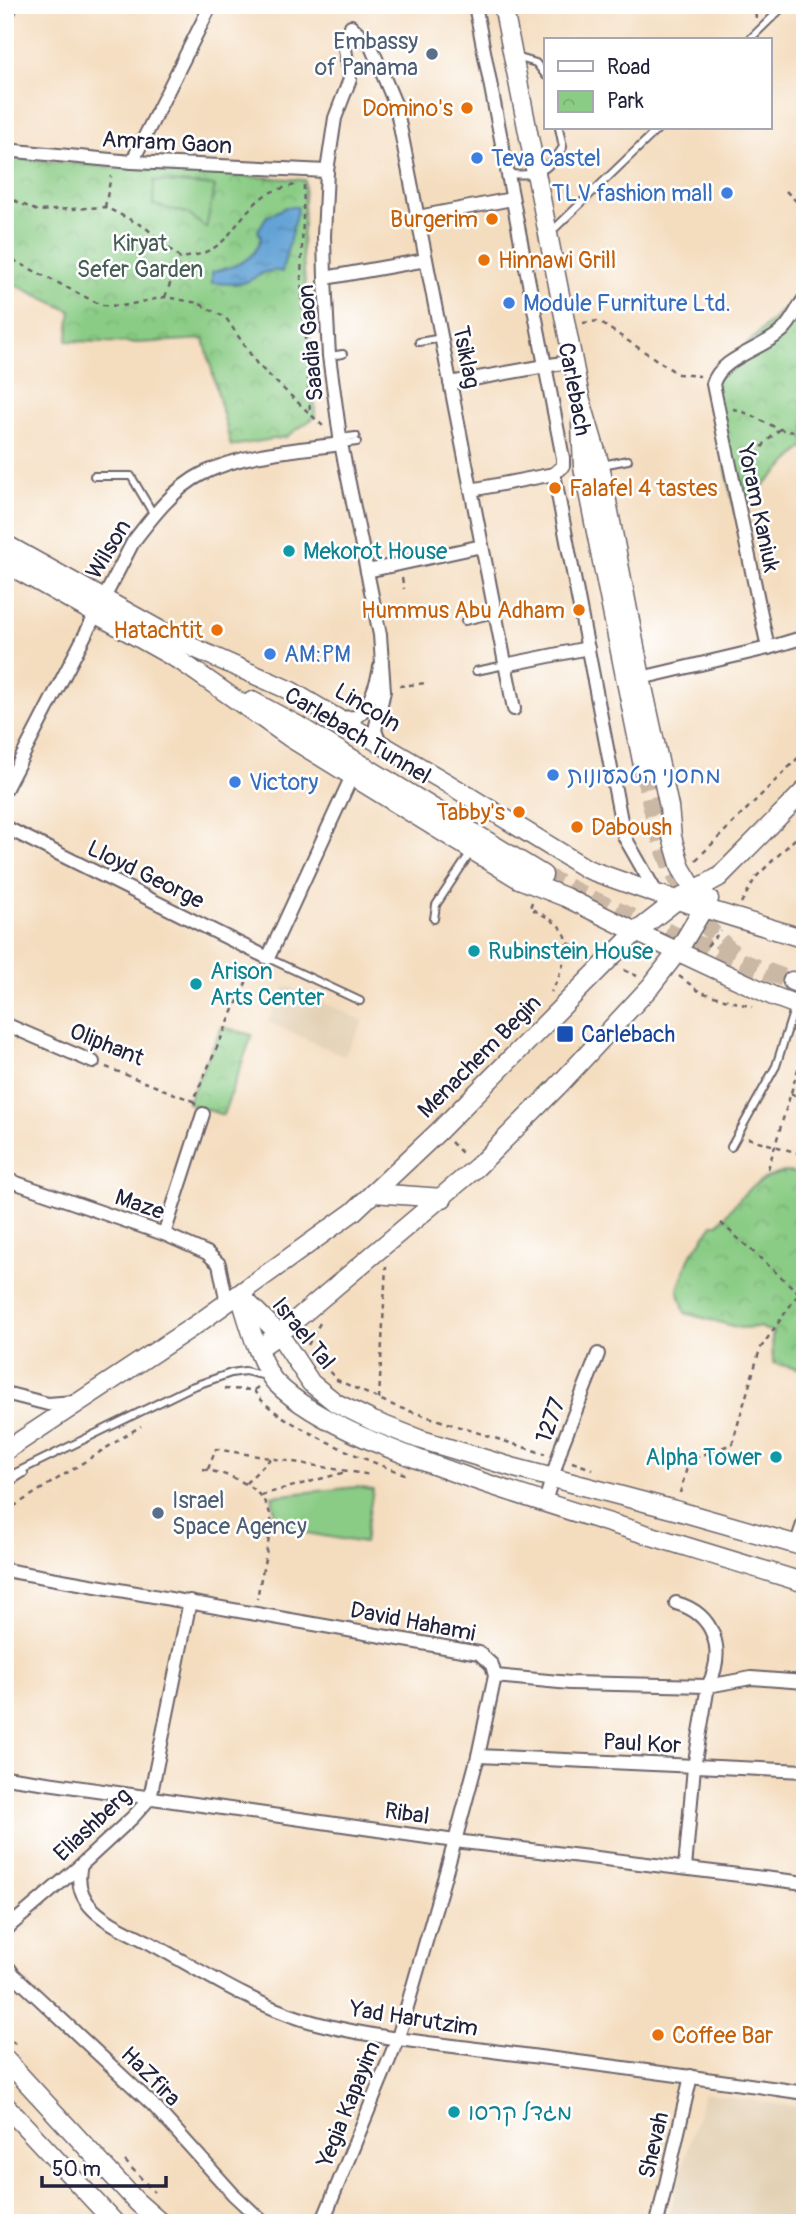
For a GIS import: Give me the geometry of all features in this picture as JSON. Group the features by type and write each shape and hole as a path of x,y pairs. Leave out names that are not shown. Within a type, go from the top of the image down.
{"street":[{"path":"5,13 9,5"},
{"path":"132,162 211,5"},
{"name":"Carlebach","path":"502,5 580,397 600,465 669,807 672,837 681,868 705,908"},
{"name":"Carlebach","path":"475,6 564,463 554,474 624,836 657,894"},
{"name":"Saadia Gaon","path":"351,26 345,49 350,79 335,118 327,171 325,278 329,356 340,441 380,635 384,688 374,730 379,741"},
{"name":"Tsiklag","path":"351,26 370,44 396,106 514,709"},
{"name":"Amram Gaon","path":"5,150 132,162 327,171"},
{"path":"418,217 512,199"},
{"path":"325,278 426,260"},
{"path":"715,377 719,370 730,362 769,342 786,328 805,298"},
{"path":"450,383 573,361"},
{"name":"Yoram Kaniuk","path":"715,377 713,391 768,648"},
{"name":"Carlebach","path":"580,397 583,467 643,772"},
{"name":"Wilson","path":"5,790 133,542 161,505 201,474 257,457 340,441"},
{"path":"471,490 554,474"},
{"name":"Lincoln","path":"5,544 182,662 253,714 519,879 565,897 800,1006"},
{"path":"366,571 482,546"},
{"name":"Lincoln","path":"5,564 267,678 379,741 587,869 657,894 805,939"},
{"path":"641,678 805,637"},
{"path":"505,665 588,648"},
{"name":"Saadia Gaon","path":"337,717 353,717 361,713 376,683 381,656"},
{"name":"Carlebach Tunnel","path":"182,662 302,728 543,875"},
{"path":"268,958 352,776"},
{"name":"Menachem Begin","path":"5,1451 233,1299 353,1212 439,1131 636,932 677,900 719,877 805,790"},
{"name":"Lloyd George","path":"5,827 268,958"},
{"name":"Menachem Begin","path":"258,1349 443,1198 557,1087 642,996 678,951 705,908 719,877"},
{"name":"Oliphant","path":"5,1024 93,1062"},
{"path":"164,1234 203,1114"},
{"name":"Maze","path":"5,1179 164,1234 207,1253 219,1264 233,1299"},
{"path":"373,1194 443,1198"},
{"name":"Israel Tal","path":"233,1299 279,1334 311,1383 336,1403 353,1412 419,1439 552,1479 675,1510 799,1546"},
{"name":"Israel Tal","path":"233,1299 272,1378 310,1407 343,1426 382,1445 545,1502 805,1583"},
{"name":"1277","path":"545,1502 562,1445 598,1354"},
{"path":"5,1393 34,1402 57,1405 90,1396"},
{"name":"David Hahami","path":"5,1570 479,1653 492,1665 495,1676"},
{"name":"Eliashberg","path":"7,1930 133,1817 150,1798 190,1601"},
{"path":"676,1603 690,1607 714,1633 717,1645 714,1675 708,1686 694,1767 685,1868"},
{"path":"495,1676 570,1683 708,1686 751,1678 805,1682"},
{"name":"Yegia Kapayim","path":"322,2223 398,2038 455,1842 478,1756 495,1676"},
{"name":"Paul Kor","path":"478,1756 805,1771"},
{"name":"Ribal","path":"5,1777 455,1842 805,1883"},
{"name":"Yad Harutzim","path":"81,1865 78,1881 84,1900 107,1920 250,1996 301,2019 398,2038 805,2093"},
{"name":"HaZfira","path":"5,1963 14,1975 134,2087 233,2194 264,2223"},
{"path":"5,2059 158,2223"},
{"name":"Shevah","path":"657,2223 691,2076"},
{"path":"5,2105 115,2223"}],"lane":[{"path":"751,38 785,5"},
{"path":"513,57 536,63 544,73"},
{"path":"507,174 537,175 551,165 563,147 559,130"},
{"path":"549,234 657,130"},
{"path":"419,342 442,338"},
{"path":"329,356 343,354"},
{"path":"340,441 356,439"},
{"path":"600,465 628,460"},
{"path":"94,476 131,476 154,515"},
{"path":"465,621 495,614"},
{"path":"476,671 505,665"},
{"path":"434,919 436,905 472,850"},
{"path":"268,958 360,1002"},
{"path":"731,1147 776,1066 800,1006"},
{"path":"5,1478 214,1378 245,1371 272,1378"},
{"path":"5,1485 47,1458"},
{"path":"799,1546 805,1509"}],"path":[{"path":"106,207 114,160"},
{"path":"5,241 15,261 101,305 122,306 165,297 198,303 226,318 257,364 310,412 301,280 304,181 266,194 221,244 200,255 180,258"},
{"path":"786,191 805,210"},
{"path":"5,197 37,211 106,207 145,227 180,258"},
{"path":"165,297 180,258"},
{"path":"566,326 598,321 678,373 715,377"},
{"path":"716,406 747,411 780,429 796,433 805,430"},
{"path":"734,488 754,463 765,443 780,429"},
{"path":"384,688 427,682"},
{"path":"681,868 708,850 805,751"},
{"path":"696,958 733,917 756,877 805,829"},
{"path":"536,895 530,908 559,926 568,943 591,953"},
{"name":"Menachem Begin","path":"550,994 556,984 568,943"},
{"path":"203,1114 193,1101 253,967 268,958"},
{"path":"768,1169 805,1046"},
{"name":"Oliphant","path":"93,1062 193,1101"},
{"path":"790,1093 805,1103"},
{"path":"439,1131 477,1167"},
{"path":"748,1138 805,1155"},
{"path":"721,1223 799,1293"},
{"path":"379,1399 386,1259"},
{"path":"675,1510 689,1460 732,1444 760,1349 799,1293 805,1292"},
{"path":"219,1390 254,1390 272,1378"},
{"path":"5,1512 144,1424"},
{"path":"254,1612 272,1519 261,1495 246,1484 229,1474 205,1470 216,1449 371,1475"},
{"path":"246,1484 271,1458"},
{"path":"261,1495 347,1471"}],"shaded area":[{"path":"285,985 364,1021 344,1056 268,1022"},
{"path":"704,2093 805,2108 805,2223 667,2223"}],"green space":[{"name":"Kiryat Sefer Garden","path":"5,157 121,168 305,180 302,251 314,375 315,417 286,437 231,446 204,339 138,343 67,341 71,311 5,280"},
{"path":"154,181 215,186 206,228 187,213 153,205"},
{"path":"805,288 805,446 735,513 708,382"},
{"path":"222,1027 252,1035 223,1115 187,1103"},
{"path":"786,1172 805,1174 805,1371 773,1363 772,1332 759,1327 740,1328 685,1313 678,1289 689,1258 713,1224 718,1224 755,1184"},
{"path":"357,1487 373,1490 364,1543 284,1529 285,1522 276,1520 272,1496"}],"water":[{"path":"286,207 298,207 282,272 266,272 239,284 212,283 212,272 243,262 254,252 261,237 258,231 266,217"}],"tunnel":[{"path":"644,771 656,823 673,871 698,914 714,935 734,954"},
{"path":"543,875 635,919 792,981"}],"place":[{"name":"Embassy of Panama","path":"432,54"},
{"name":"Domino's","path":"467,108"},
{"name":"Teva Castel","path":"477,158"},
{"name":"TLV fashion mall","path":"727,193"},
{"name":"Burgerim","path":"492,219"},
{"name":"Hinnawi Grill","path":"484,260"},
{"name":"Module Furniture Ltd.","path":"509,303"},
{"name":"Falafel 4 tastes","path":"555,488"},
{"name":"Mekorot House","path":"289,551"},
{"name":"Hummus Abu Adham","path":"579,610"},
{"name":"Hatachtit","path":"217,630"},
{"name":"AM:PM","path":"270,654"},
{"name":"מחסני הטבעונות","path":"553,775"},
{"name":"Victory","path":"235,782"},
{"name":"Tabby's","path":"519,812"},
{"name":"Daboush","path":"577,827"},
{"name":"Rubinstein House","path":"474,951"},
{"name":"Arison Arts Center","path":"196,984"},
{"name":"Carlebach","path":"565,1034"},
{"name":"Alpha Tower","path":"776,1457"},
{"name":"Israel Space Agency","path":"158,1513"},
{"name":"Coffee Bar","path":"658,2035"},
{"name":"מגדל קרסו","path":"454,2112"}]}
